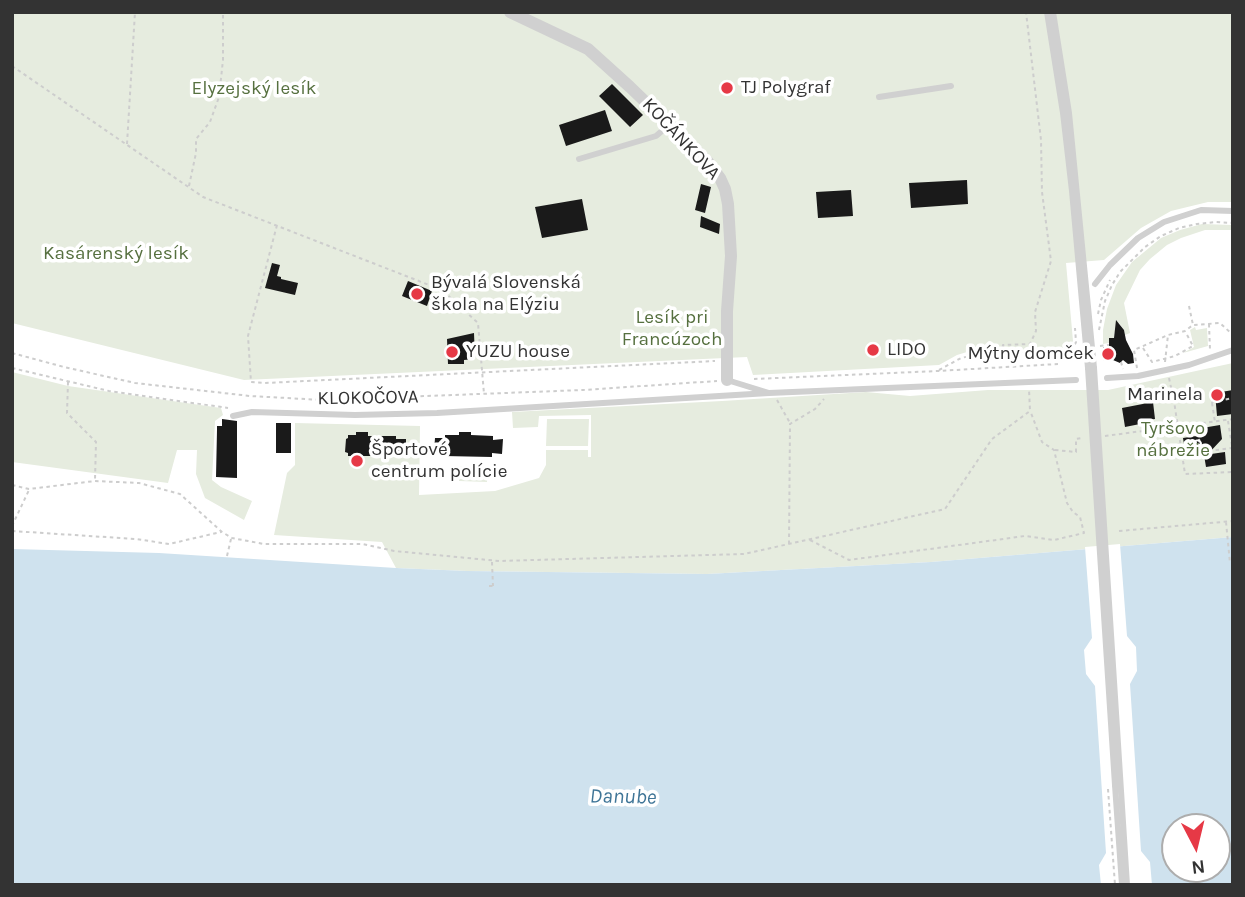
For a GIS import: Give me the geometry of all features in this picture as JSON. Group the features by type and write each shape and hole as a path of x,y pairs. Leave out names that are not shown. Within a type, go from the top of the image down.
{"street":[{"name":"KOČÁNKOVA","path":"510,12 588,49 708,162 720,178 728,204 731,256 727,311 727,380"}],"lane":[{"path":"1047,12 1063,113 1081,261"},
{"path":"1053,12 1069,113 1091,368 1127,885"},
{"path":"880,97 951,86"},
{"path":"579,159 656,136 669,125"},
{"path":"1095,285 1110,265 1138,238 1164,222 1201,210 1233,211"},
{"path":"1107,378 1138,376 1167,370 1233,350"},
{"path":"1091,368 1122,885"},
{"path":"727,380 772,393"},
{"name":"KLOKOČOVA","path":"232,412 355,415 438,413 772,393 1076,380"}],"path":[{"path":"127,145 135,12"},
{"path":"189,187 196,139 210,122 219,97 224,48 223,12"},
{"path":"1001,354 1003,345 1030,344 1036,331 1035,312 1051,261 1042,192 1041,140 1026,12"},
{"path":"12,66 203,197 442,290 478,323 484,395"},
{"path":"1136,250 1177,224 1224,218"},
{"path":"1117,269 1101,300 1098,332 1105,301 1112,285 1120,272 1145,247 1179,228 1216,222 1233,223"},
{"path":"277,225 248,336 250,382 716,361 727,364"},
{"path":"1189,306 1193,325"},
{"path":"1209,323 1210,358"},
{"path":"1138,376 1134,350 1168,335 1185,331 1193,325 1220,323 1233,335"},
{"path":"1143,347 1152,362 1175,356 1193,346 1185,331"},
{"path":"1168,335 1165,358 1185,474 1233,472"},
{"path":"1100,346 1110,345"},
{"path":"938,371 961,358 975,355 1072,351 1074,355"},
{"name":"KLOKOČOVA","path":"12,353 135,383 250,396 323,400 484,395 727,380"},
{"path":"754,379 1058,364"},
{"path":"12,368 109,391 232,412"},
{"path":"1029,381 1030,411 1042,442 1054,450 1076,452 1076,439"},
{"path":"68,382 67,413 96,442 95,481"},
{"path":"790,424 815,409 831,390"},
{"path":"772,393 790,424 789,544"},
{"path":"1211,395 1215,422"},
{"path":"1212,402 1233,398"},
{"path":"12,485 29,489 95,481 138,483 180,494 232,538 264,544 363,544 394,551 492,560 744,554 945,509 992,439 1030,411"},
{"path":"1114,435 1233,419"},
{"path":"1197,424 1201,452 1232,450 1228,420"},
{"path":"809,540 849,561 1025,536 1054,540 1084,533 1080,517 1067,503 1054,450"},
{"path":"12,526 29,489"},
{"path":"1119,531 1233,521"},
{"path":"1226,522 1230,563"},
{"path":"12,531 136,539 169,544 222,532"},
{"path":"227,556 232,538"},
{"path":"492,560 493,586"}],"green space":[{"path":"12,12 1233,12 1233,202 1208,202 1171,211 1141,228 1104,260 1066,263 1073,341 1065,348 967,352 939,365 753,375 747,357 244,380 12,323"},
{"path":"1202,224 1233,225 1233,230 1205,230 1181,238 1150,259 1140,270 1124,303 1130,333 1125,335 1119,323 1116,324 1114,338 1109,338 1109,343 1103,344 1107,309 1116,285 1132,262 1161,238"},
{"path":"1195,327 1196,330 1207,328 1208,346 1183,353 1194,347 1190,330"},
{"name":"Tyršovo nábrežie","path":"1233,363 1233,537 931,562 707,574 396,568 382,542 274,535 287,473 295,465 295,423 420,426 419,495 495,491 539,478 546,465 546,450 588,450 588,457 591,457 591,415 539,416 538,427 513,428 512,412 866,392 910,396 988,390 1108,390"},
{"path":"12,372 68,386 221,408 223,415 215,421 212,480 252,501 244,520 205,498 196,474 197,450 177,450 168,483 12,462"},
{"path":"547,419 589,419 588,446 546,446"},
{"path":"459,466 488,467 487,482 459,481"}],"water":[{"name":"Danube","path":"1233,537 1233,885 12,885 12,549 159,553 467,571 707,574 931,562"}],"pier":[{"path":"1120,544 1127,636 1136,647 1137,671 1130,684 1141,851 1150,862 1152,885 1101,885 1099,865 1106,853 1095,686 1086,674 1084,650 1092,638 1085,547"}],"building":[{"path":"612,84 643,115 630,127 599,96"},
{"path":"605,110 612,131 566,146 559,125"},
{"path":"967,180 968,204 911,208 909,183"},
{"path":"701,184 711,187 705,213 695,210"},
{"path":"851,190 853,216 818,218 816,192"},
{"path":"582,199 588,230 542,238 535,207"},
{"path":"701,216 720,224 719,234 700,227"},
{"path":"272,263 280,265 277,276 298,283 295,295 265,288"},
{"name":"Bývalá Slovenská škola na Elýziu","path":"408,281 432,291 427,306 402,296"},
{"path":"1116,320 1124,330 1134,363 1128,364 1123,360 1120,363 1113,360 1104,361 1103,347 1109,347 1109,338 1114,338"},
{"name":"YUZU house","path":"474,333 475,359 464,360 464,364 448,364 447,339"},
{"path":"1233,390 1233,414 1217,416 1215,393"},
{"path":"1153,402 1155,419 1125,427 1122,408"},
{"path":"222,419 237,421 237,478 216,477 217,426 222,426"},
{"path":"276,423 291,423 291,453 276,453"},
{"path":"1220,425 1222,439 1208,454 1186,457 1183,438 1203,435 1202,428"},
{"path":"356,432 368,432 368,436 396,436 396,439 406,439 406,453 396,453 396,456 348,456 345,452 346,439 348,435 356,435"},
{"path":"459,432 493,436 493,440 503,439 502,454 492,453 492,457 444,456 444,452 434,452 435,438 459,435"},
{"path":"1225,452 1226,464 1206,467 1204,455"}],"place":[{"name":"TJ Polygraf","path":"727,88"},
{"name":"Bývalá Slovenská škola na Elýziu","path":"417,294"},
{"name":"LIDO","path":"873,350"},
{"name":"YUZU house","path":"452,352"},
{"name":"Mýtny domček","path":"1108,354"},
{"name":"Marinela","path":"1217,395"},
{"name":"Športové centrum polície","path":"357,461"}],"park label":[{"name":"Elyzejský lesík","path":"254,89"},
{"name":"Kasárenský lesík","path":"116,254"},
{"name":"Lesík pri Francúzoch","path":"672,329"}]}
